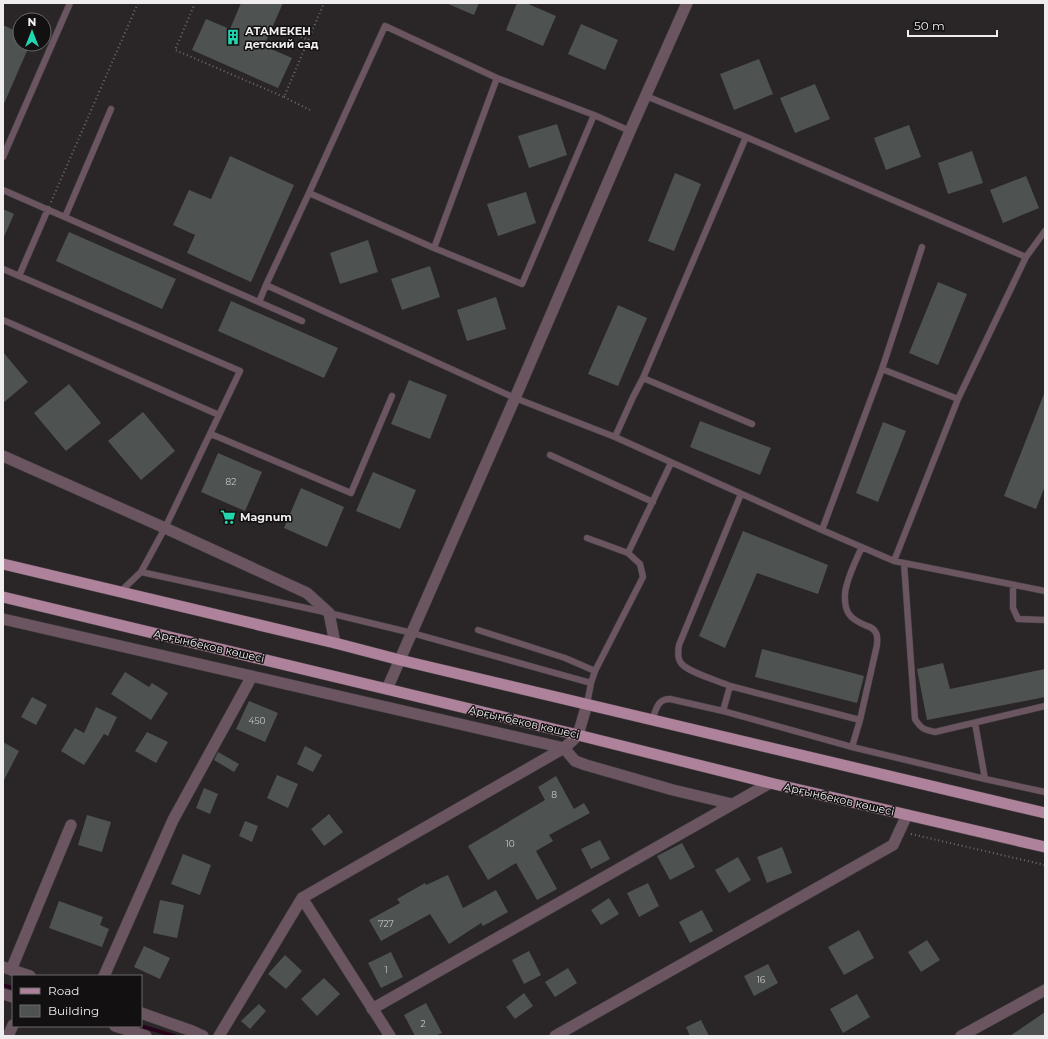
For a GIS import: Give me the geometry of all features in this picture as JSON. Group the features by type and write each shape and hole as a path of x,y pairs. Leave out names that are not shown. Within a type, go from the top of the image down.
{"main road":[{"path":"3,564 1045,813"},
{"name":"Арғынбеков көшесі","path":"3,597 578,735 770,783 1045,847"}],"street":[{"path":"387,689 687,3"},
{"path":"3,456 307,593 329,613 335,643"},
{"path":"3,619 564,748 575,761 586,765 672,790 732,804"},
{"path":"104,975 172,820 252,676"},
{"path":"219,1036 302,898 564,748 578,735 587,704"},
{"path":"372,1009 770,783"},
{"path":"555,1036 893,845 907,815"},
{"path":"27,975 7,968 71,826"},
{"path":"302,898 390,1036"},
{"path":"961,1036 1045,990"},
{"path":"142,1013 191,1033 203,1036"},
{"path":"118,1027 146,1036"}],"lane":[{"path":"3,157 70,3"},
{"path":"259,302 386,26 497,78 594,115 630,131"},
{"path":"434,248 497,78"},
{"path":"646,96 746,137 1026,257"},
{"path":"65,217 110,109"},
{"path":"309,193 434,248 522,284 594,115"},
{"path":"615,437 643,378 746,137"},
{"path":"3,190 302,321"},
{"path":"18,276 48,209"},
{"path":"894,561 958,398 1026,257 1045,231"},
{"path":"822,530 882,369 922,247"},
{"path":"3,269 240,371 165,528 141,572 120,592"},
{"path":"266,285 515,398 615,437 894,561 1045,591"},
{"path":"3,320 219,416"},
{"path":"882,369 958,398"},
{"path":"643,378 752,424"},
{"path":"211,434 351,493 392,396"},
{"path":"550,455 653,502"},
{"path":"628,553 671,463"},
{"path":"741,494 679,645 677,655 681,663 688,669 730,686 860,720"},
{"path":"587,538 628,553 640,564 643,577 595,670 587,704"},
{"path":"852,747 860,720 877,645 877,634 872,628 850,617 845,607 845,592 848,580 862,547"},
{"path":"904,563 915,719 918,725 925,730 935,732 1045,706"},
{"path":"141,572 329,613 412,633 591,683"},
{"path":"1013,585 1013,608 1018,619 1045,620"},
{"path":"478,630 565,658 595,670"},
{"path":"723,711 730,686"},
{"path":"652,719 660,702 665,699 670,699 723,711 852,747 1045,792"},
{"path":"975,723 985,779"}],"path":[{"path":"48,209 138,3"},
{"path":"195,3 175,50 284,97 310,110"},
{"path":"284,97 324,3"},
{"path":"279,27 308,40"},
{"path":"900,831 1045,865"}],"building":[{"name":"АТАМЕКЕН детский сад","path":"241,3 283,3 264,46 292,58 278,88 192,50 206,19 230,29"},
{"path":"446,3 479,3 474,15"},
{"path":"517,3 526,3 556,16 543,46 506,30"},
{"path":"581,24 618,40 605,70 568,54"},
{"path":"3,25 12,29 12,52 27,52 3,106"},
{"path":"759,59 773,94 734,110 720,74"},
{"path":"815,84 830,119 795,133 780,98"},
{"path":"557,124 567,155 529,168 518,136"},
{"path":"909,125 921,157 886,170 874,138"},
{"path":"972,151 983,183 948,194 938,163"},
{"path":"230,156 294,185 251,282 187,253 195,235 173,225 189,190 211,199"},
{"path":"675,173 701,184 674,251 648,241"},
{"path":"1026,176 1039,208 1003,223 990,190"},
{"path":"526,192 536,223 498,236 487,204"},
{"path":"3,209 14,214 3,239"},
{"path":"69,232 176,279 162,309 56,261"},
{"path":"368,240 378,272 340,284 330,253"},
{"path":"430,266 440,297 402,310 391,279"},
{"path":"938,282 967,294 938,365 909,353"},
{"path":"496,297 506,329 467,341 457,310"},
{"path":"231,301 338,348 324,378 218,331"},
{"path":"618,305 647,318 618,386 588,374"},
{"path":"3,352 28,382 3,403"},
{"path":"409,380 447,395 430,439 391,424"},
{"path":"69,384 101,423 66,451 34,413"},
{"path":"1044,394 1045,486 1036,509 1004,496"},
{"path":"143,412 175,451 141,480 108,441"},
{"path":"700,421 771,448 760,475 690,447"},
{"path":"883,422 906,431 878,502 856,493"},
{"path":"218,453 262,472 245,511 201,492"},
{"path":"373,472 416,490 400,529 356,511"},
{"path":"301,488 344,507 327,547 284,528"},
{"path":"743,531 828,565 818,594 757,573 725,648 699,636"},
{"path":"762,649 864,676 857,703 755,677"},
{"path":"943,663 950,689 1045,669 1045,697 927,720 917,669"},
{"path":"125,672 149,687 152,683 168,693 151,720 111,694"},
{"path":"32,697 47,705 36,725 21,717"},
{"path":"249,701 278,713 265,742 236,729"},
{"path":"96,707 117,717 108,736 104,734 84,765 61,751 75,728 84,733"},
{"path":"147,732 168,742 156,763 135,751"},
{"path":"3,742 19,751 3,782"},
{"path":"305,746 322,755 313,772 297,764"},
{"path":"218,752 239,764 234,772 214,760"},
{"path":"277,775 298,784 288,808 267,798"},
{"path":"556,776 574,809 584,803 590,813 549,835 553,841 536,851 557,889 537,900 516,863 488,880 468,846 545,800 538,787"},
{"path":"204,788 218,794 210,814 196,808"},
{"path":"329,814 343,832 324,846 311,829"},
{"path":"87,815 111,822 102,852 78,845"},
{"path":"245,821 258,826 252,842 239,836"},
{"path":"600,840 610,859 591,869 581,849"},
{"path":"682,843 695,867 670,880 657,856"},
{"path":"782,847 792,873 767,883 757,857"},
{"path":"183,854 211,865 200,895 171,884"},
{"path":"738,857 751,880 729,893 715,870"},
{"path":"448,875 463,908 496,890 508,912 483,926 481,923 449,944 430,914 381,941 369,920 400,903 397,899 425,883 426,885"},
{"path":"648,883 659,906 639,917 627,893"},
{"path":"609,898 619,914 601,925 591,910"},
{"path":"160,900 184,905 177,938 153,933"},
{"path":"59,901 103,917 100,925 109,929 102,947 49,928"},
{"path":"702,910 713,931 690,943 679,922"},
{"path":"859,930 874,958 844,975 828,947"},
{"path":"927,940 940,960 921,972 908,952"},
{"path":"144,946 170,958 160,979 134,967"},
{"path":"529,951 541,975 524,984 512,960"},
{"path":"391,952 403,977 381,988 368,963"},
{"path":"285,955 302,971 286,989 268,974"},
{"path":"768,964 778,983 754,996 744,976"},
{"path":"568,968 577,983 555,997 545,982"},
{"path":"324,978 340,994 317,1016 301,999"},
{"path":"524,993 533,1006 515,1019 506,1007"},
{"path":"857,994 870,1017 843,1033 830,1009"},
{"path":"426,1003 442,1033 435,1036 415,1036 404,1015"},
{"path":"259,1004 266,1011 250,1029 241,1021"},
{"path":"1045,1012 1045,1036 1010,1036"},
{"path":"701,1020 709,1036 690,1036 686,1027"}],"waterway":[{"path":"3,985 12,988"},
{"path":"142,1026 175,1036"}],"place":[{"name":"АТАМЕКЕН детский сад","path":"233,37"},
{"name":"Magnum","path":"228,517"}]}
